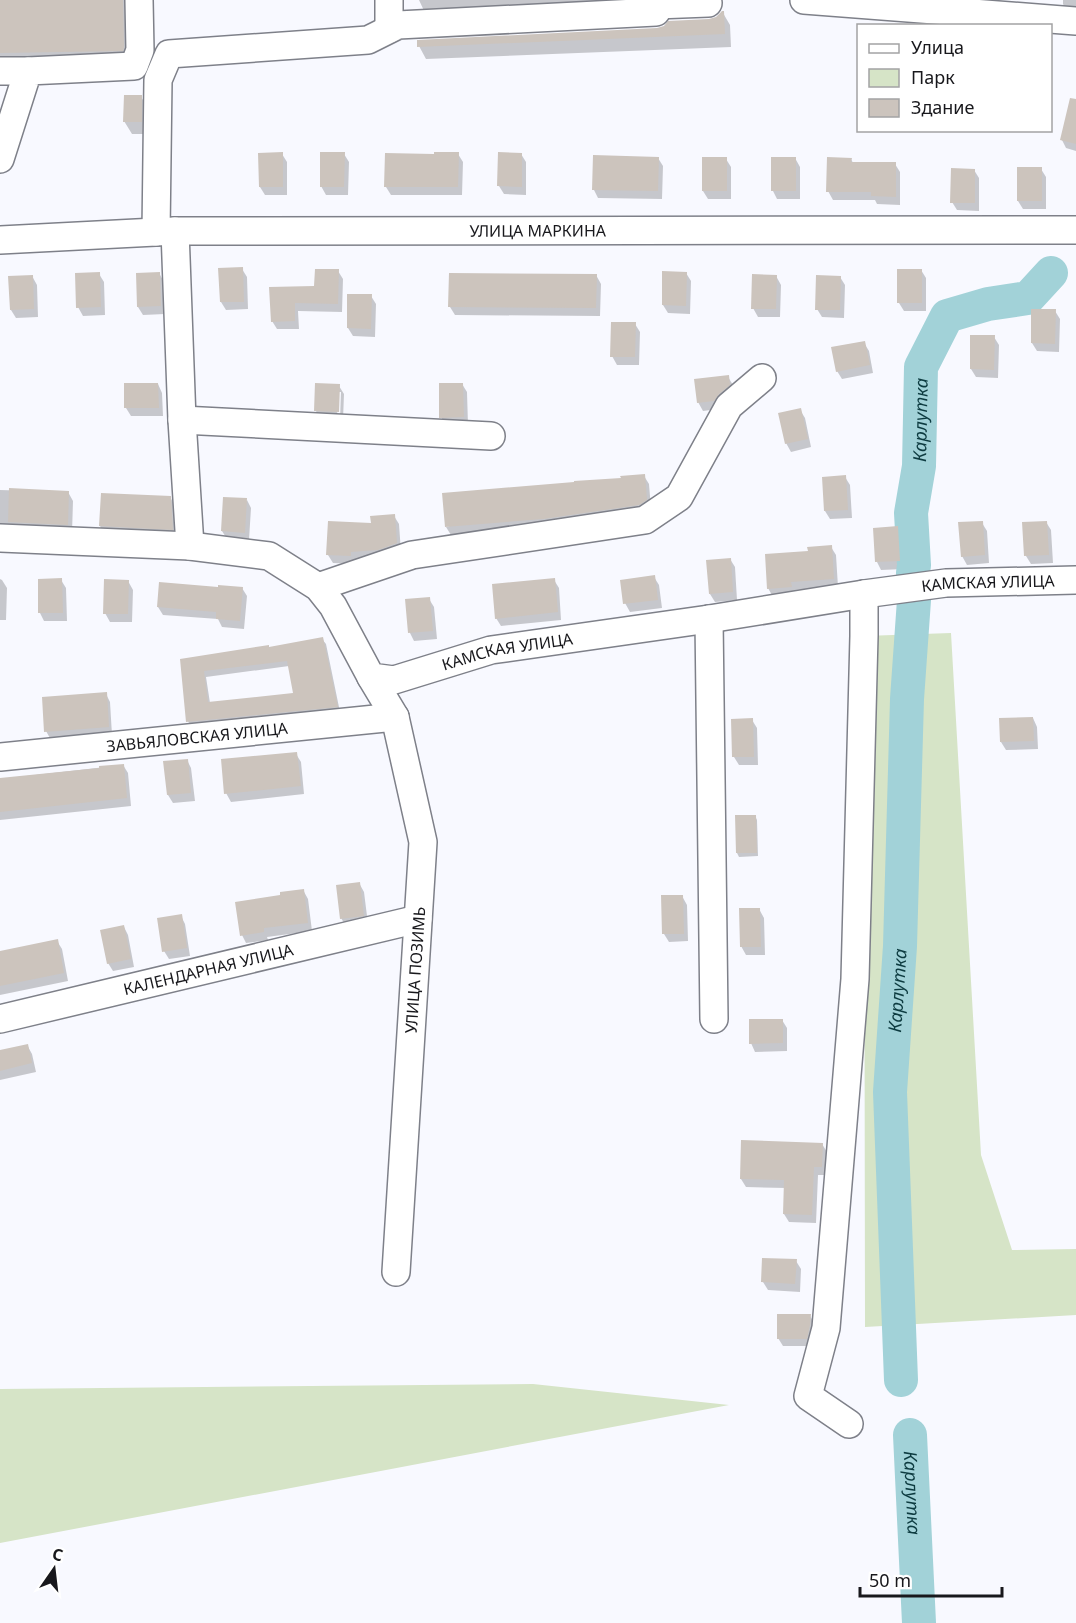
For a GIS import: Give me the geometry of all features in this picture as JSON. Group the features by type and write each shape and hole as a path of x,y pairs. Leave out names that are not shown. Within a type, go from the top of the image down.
{"street":[{"path":"0,71 134,66 140,50 139,0"},
{"path":"389,0 389,29"},
{"path":"804,0 1076,21"},
{"path":"190,546 182,420 165,231 158,80 169,54 368,40 398,25 458,11 656,12 656,3 708,3"},
{"path":"0,159 28,71"},
{"name":"УЛИЦА МАРКИНА","path":"0,240 165,231 1076,230"},
{"path":"318,587 412,555 645,520 679,497 729,406 762,378"},
{"path":"182,420 491,436"},
{"path":"0,538 190,546 268,556 318,587 333,606 371,677"},
{"name":"КАМСКАЯ УЛИЦА","path":"371,677 394,680 491,650 864,594 946,583 1076,580"},
{"path":"849,1424 808,1396 826,1328 855,979 864,594"},
{"path":"709,618 714,1019"},
{"name":"УЛИЦА ПОЗИМЬ","path":"371,677 395,717 423,842 396,1272"},
{"name":"ЗАВЬЯЛОВСКАЯ УЛИЦА","path":"0,758 395,717"},
{"name":"КАЛЕНДАРНАЯ УЛИЦА","path":"0,1019 418,919"}],"green space":[{"path":"951,633 981,1155 1012,1250 1076,1249 1076,1315 865,1327 864,636"},
{"path":"533,1384 729,1405 0,1543 0,1389"}],"building":[{"path":"0,0 123,0 123,51 0,53"},
{"path":"724,11 725,34 417,47 417,40 657,28 664,26 668,21 709,19 716,17"},
{"path":"124,95 142,95 142,122 123,122"},
{"path":"1070,98 1076,99 1076,144 1060,140"},
{"path":"283,152 283,187 259,187 258,153"},
{"path":"320,152 345,152 344,187 320,187"},
{"path":"434,152 459,152 458,187 384,187 385,153 434,154"},
{"path":"498,152 522,153 522,187 497,186"},
{"path":"593,155 659,157 658,191 592,190"},
{"path":"702,157 727,157 727,191 702,191"},
{"path":"771,157 796,157 796,191 771,191"},
{"path":"827,157 852,158 851,162 896,162 896,197 871,196 871,192 826,192"},
{"path":"1017,167 1042,167 1042,201 1017,201"},
{"path":"951,168 975,169 975,203 950,203"},
{"path":"243,267 244,302 220,302 218,268"},
{"path":"315,269 339,269 338,304 295,303 295,321 271,322 269,287 314,286"},
{"path":"897,269 922,269 922,303 897,303"},
{"path":"662,271 687,272 686,306 662,305"},
{"path":"100,272 101,307 76,308 75,273"},
{"path":"160,272 161,306 137,307 136,273"},
{"path":"449,273 597,274 596,308 448,307"},
{"path":"752,274 777,275 776,309 751,309"},
{"path":"33,275 34,309 10,310 8,276"},
{"path":"816,275 841,276 840,310 815,310"},
{"path":"347,294 372,294 371,329 347,328"},
{"path":"1031,309 1056,309 1055,344 1031,343"},
{"path":"611,322 636,322 635,357 610,357"},
{"path":"970,335 995,335 994,370 970,369"},
{"path":"865,341 870,365 836,372 831,347"},
{"path":"729,375 730,385 714,401 697,403 694,379"},
{"path":"124,383 158,383 159,408 124,408"},
{"path":"315,383 340,384 339,412 314,411"},
{"path":"439,383 463,383 464,417 439,418"},
{"path":"801,408 808,439 785,444 778,413"},
{"path":"645,474 647,500 639,505 543,519 445,527 442,493"},
{"path":"846,475 848,510 824,511 822,477"},
{"path":"9,488 69,491 68,525 8,522"},
{"path":"101,493 171,496 173,530 99,526"},
{"path":"223,497 247,498 245,533 221,531"},
{"path":"395,514 397,543 378,550 351,552 351,556 326,555 328,521 371,523 370,516"},
{"path":"983,521 985,555 961,557 958,522"},
{"path":"1047,521 1049,555 1024,556 1022,522"},
{"path":"898,526 900,561 875,562 873,528"},
{"path":"832,545 834,579 791,582 792,587 767,589 765,554 808,551 807,547"},
{"path":"731,558 733,592 709,594 706,560"},
{"path":"655,575 658,600 623,604 620,580"},
{"path":"62,578 63,613 38,613 38,579"},
{"path":"555,578 558,612 495,619 492,584"},
{"path":"104,579 129,580 128,614 103,614"},
{"path":"159,582 243,587 240,621 216,619 216,612 157,607"},
{"path":"430,597 433,631 408,633 405,599"},
{"path":"323,637 338,707 186,722 180,659 269,645 269,647","holes":["287,661 293,693 208,702 204,671"]},
{"path":"107,692 109,727 44,732 42,697"},
{"path":"1033,717 1034,741 1000,742 999,718"},
{"path":"753,718 754,757 732,757 731,719"},
{"path":"297,752 301,786 224,794 221,759"},
{"path":"188,759 191,793 167,795 163,761"},
{"path":"124,764 127,798 0,812 0,778"},
{"path":"735,815 756,815 757,853 736,853"},
{"path":"360,882 364,916 340,919 336,885"},
{"path":"304,889 308,923 264,928 264,932 240,936 235,902"},
{"path":"661,895 683,895 684,934 662,934"},
{"path":"739,908 760,908 761,947 740,947"},
{"path":"182,914 187,948 162,952 157,918"},
{"path":"124,925 131,959 107,964 100,930"},
{"path":"58,939 64,973 0,986 0,951"},
{"path":"749,1019 783,1019 783,1043 749,1044"},
{"path":"28,1044 32,1063 0,1071 0,1050"},
{"path":"741,1140 823,1143 822,1167 814,1167 812,1215 783,1214 784,1180 740,1179"},
{"path":"762,1258 797,1259 795,1284 761,1282"},
{"path":"777,1314 811,1314 807,1339 777,1339"}],"waterway":[{"name":"Карлутка","path":"913,573 911,513 919,466 921,367 947,316 988,304 1028,298 1051,273"},
{"name":"Карлутка","path":"901,1380 890,1092 900,946 907,699 914,600"},
{"name":"Карлутка","path":"910,1435 919,1623"}]}
